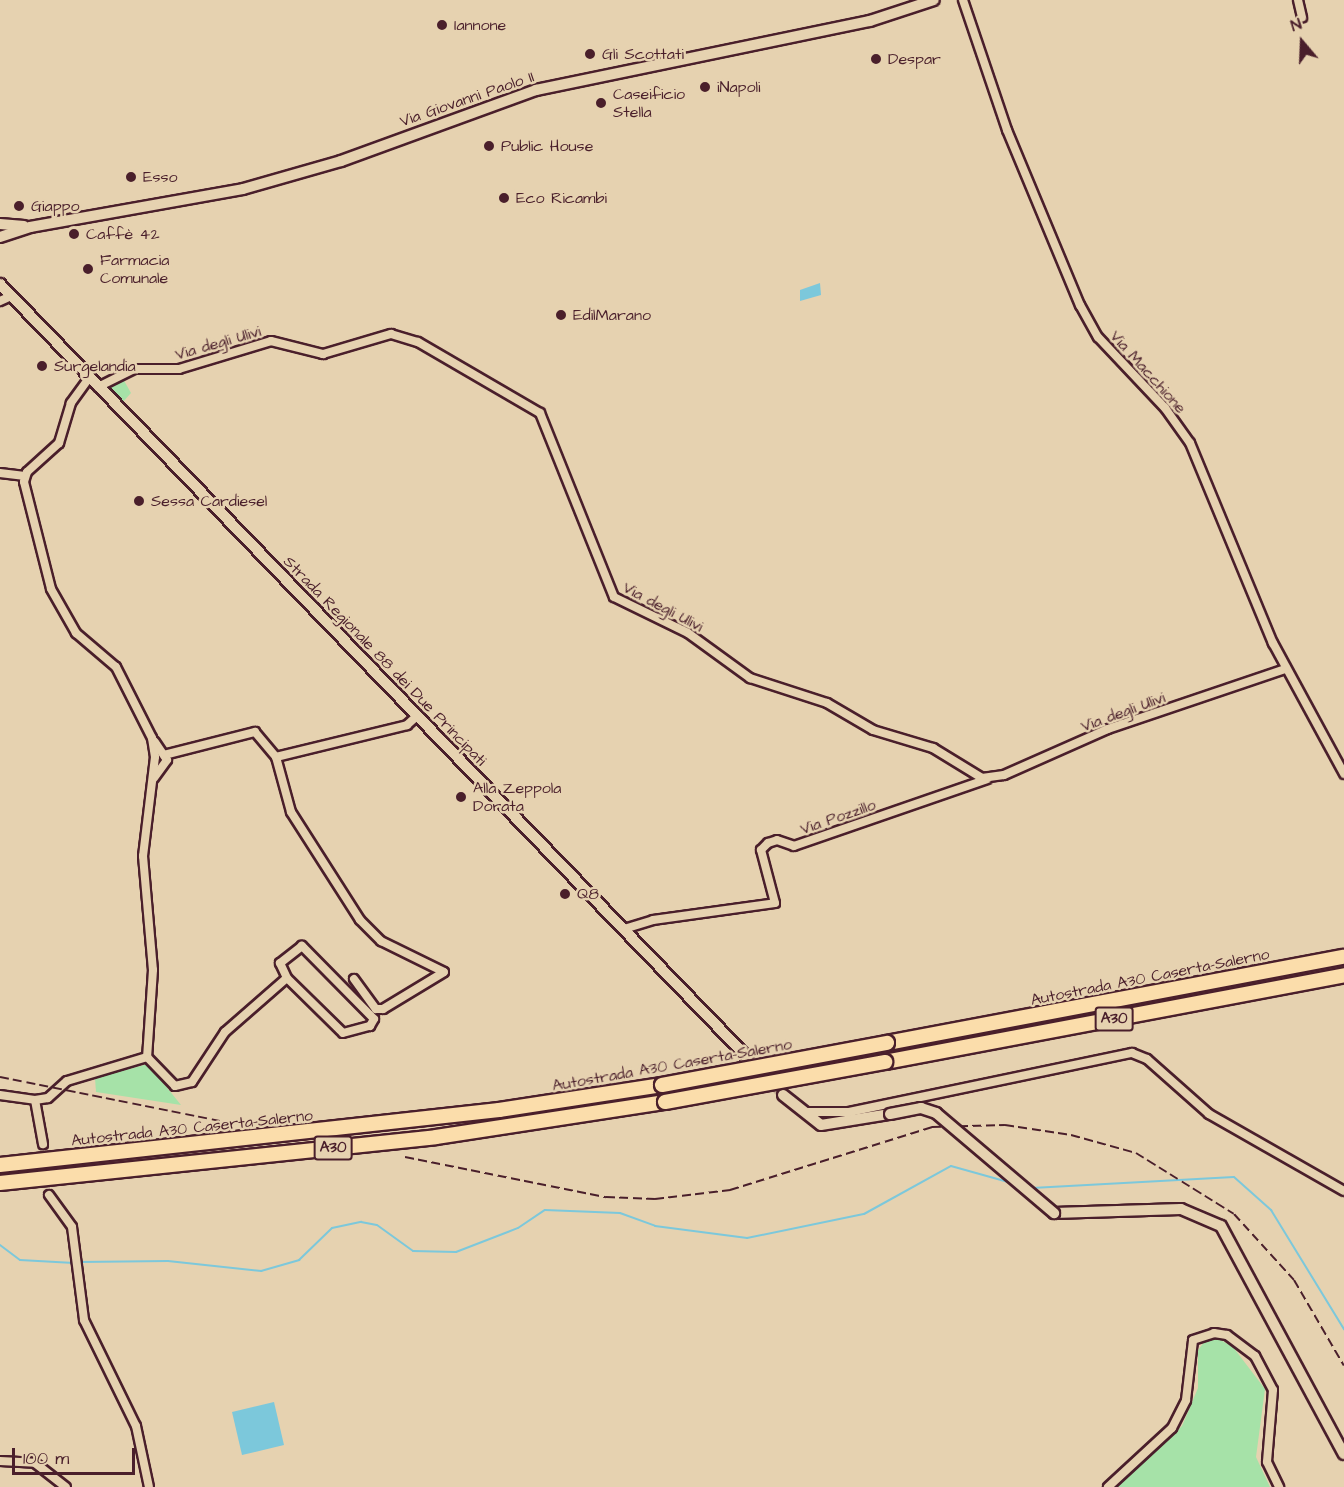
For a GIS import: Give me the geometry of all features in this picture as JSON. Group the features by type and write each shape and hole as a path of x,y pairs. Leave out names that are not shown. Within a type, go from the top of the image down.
{"highway":[{"name":"Autostrada A30 Caserta-Salerno","path":"0,1165 444,1117 662,1085 1344,957"},
{"name":"Autostrada A30 Caserta-Salerno","path":"0,1183 436,1137 665,1102 1344,975"}],"main road":[{"name":"Via Giovanni Paolo II","path":"30,226 243,189 341,161 536,90 870,21 934,0"},
{"path":"0,224 30,226"},
{"path":"0,237 30,226"},
{"name":"Strada Regionale 88 dei Due Principati","path":"0,284 748,1058"},
{"path":"783,1095 799,1111 821,1125 921,1108 936,1113 1054,1213 1181,1209 1221,1226 1344,1454"}],"street":[{"name":"Via Macchione","path":"963,0 1007,130 1080,305 1098,337 1166,408 1190,443 1285,669 1344,774"},
{"name":"Via Macchione","path":"968,12 969,0"},
{"path":"1298,0 1302,18"},
{"path":"0,301 11,296"},
{"name":"Via degli Ulivi","path":"98,387 134,369 179,369 270,341 323,354 391,334 418,342 540,413 614,597 688,633 750,678 827,703 873,730 933,748 968,772 988,778 1108,729 1285,669"},
{"path":"25,476 59,443 71,403 89,378"},
{"path":"0,473 25,476"},
{"path":"25,476 51,589 76,633 116,667 161,759"},
{"path":"276,757 407,725 417,716"},
{"path":"287,978 225,1032 192,1082 175,1086 147,1057 153,969 143,856 152,782 161,759 192,744 255,732 276,757 291,812 360,920 381,940 444,972 383,1009 376,1009 354,979"},
{"name":"Via Pozzillo","path":"624,929 653,920 774,903 761,850 768,843 777,840 794,846 988,778"},
{"path":"302,946 374,1019 370,1026 344,1033 287,978 280,963 302,946"},
{"path":"799,1111 849,1112 1132,1053 1147,1059 1209,1114 1344,1191"},
{"path":"0,1095 35,1100 48,1098 67,1081 147,1057"},
{"path":"35,1100 43,1144"},
{"path":"49,1195 72,1227 79,1266 84,1320 136,1426 149,1487"},
{"path":"1108,1487 1172,1428 1186,1400 1193,1340 1214,1333 1227,1335 1254,1356 1273,1390 1267,1462 1279,1487"},
{"path":"0,1461 35,1463 66,1487"}],"green space":[{"path":"122,377 131,393 122,403 106,386"},
{"path":"148,1064 181,1105 96,1092 95,1078"},
{"path":"1219,1339 1233,1347 1265,1389 1256,1457 1270,1487 1116,1487 1182,1426 1198,1388 1198,1350 1205,1341"}],"water":[{"path":"820,283 821,295 800,301 800,290"},
{"path":"274,1402 284,1445 242,1455 232,1412"}],"waterway":[{"path":"79,1262 168,1261 261,1271 299,1260 332,1228 361,1222 377,1225 413,1251 456,1252 518,1228 545,1210 620,1213 655,1226 747,1238 864,1214 951,1166 1012,1183"},
{"path":"1032,1188 1234,1177 1271,1210 1344,1329"},
{"path":"0,1245 20,1260 74,1263"}],"tunnel":[{"path":"752,1063 783,1095"},
{"path":"43,1144 49,1195"}],"railway":[{"path":"0,1077 220,1121"},
{"path":"405,1157 606,1197 655,1199 730,1190 932,1127 1005,1125 1071,1135 1136,1153 1234,1214 1294,1280 1344,1366"}],"place":[{"name":"Iannone","path":"442,25"},
{"name":"Gli Scottati","path":"590,54"},
{"name":"Despar","path":"876,59"},
{"name":"iNapoli","path":"705,87"},
{"name":"Caseificio Stella","path":"601,103"},
{"name":"Public House","path":"489,146"},
{"name":"Esso","path":"131,177"},
{"name":"Eco Ricambi","path":"504,198"},
{"name":"Giappo","path":"19,206"},
{"name":"Caffè 42","path":"74,234"},
{"name":"Farmacia Comunale","path":"88,269"},
{"name":"EdilMarano","path":"561,315"},
{"name":"Surgelandia","path":"42,366"},
{"name":"Sessa Cardiesel","path":"139,501"},
{"name":"Alla Zeppola Dorata","path":"461,797"},
{"name":"Q8","path":"565,894"}]}
